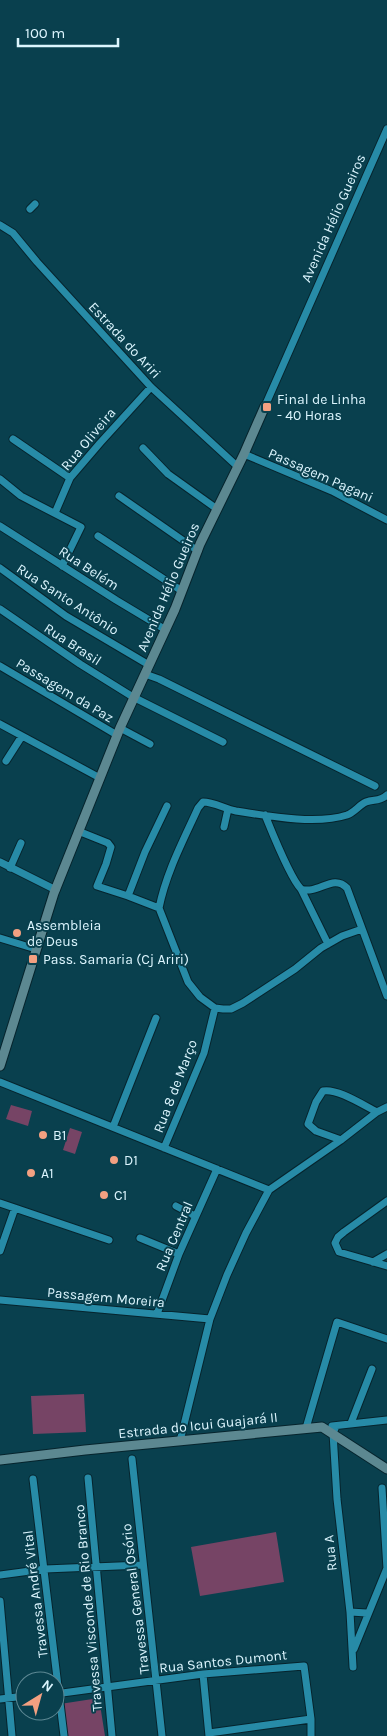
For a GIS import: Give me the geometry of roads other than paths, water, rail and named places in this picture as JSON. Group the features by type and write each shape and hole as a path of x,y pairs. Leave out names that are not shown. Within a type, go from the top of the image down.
{"main road":[{"name":"Avenida Hélio Gueiros","path":"0,1066 56,890 118,731 166,630 198,551 265,406"},
{"name":"Estrada do Icui Guajará II","path":"0,1460 306,1428 322,1428 335,1430 387,1469"}],"street":[{"name":"Avenida Hélio Gueiros","path":"265,406 387,129"},
{"name":"Estrada do Ariri","path":"0,225 13,233 151,387 238,467"},
{"name":"Rua Oliveira","path":"55,513 70,478 100,442 151,387"},
{"path":"13,439 70,478"},
{"path":"143,448 168,474 217,509"},
{"name":"Passagem Pagani","path":"244,454 332,491 387,520"},
{"path":"0,480 21,496 81,527 62,566"},
{"path":"119,496 198,551"},
{"name":"Rua Belém","path":"0,526 166,630"},
{"path":"98,536 182,592"},
{"name":"Rua Santo Antônio","path":"0,568 66,616 149,665"},
{"name":"Rua Brasil","path":"0,609 80,664 133,697 223,742"},
{"name":"Passagem da Paz","path":"0,666 118,731 150,744"},
{"path":"145,674 195,696 375,786"},
{"path":"0,724 100,778"},
{"path":"6,761 22,736"},
{"path":"362,929 342,936 328,944 276,983 243,1003 231,1009 215,1008 200,996 188,982 159,908 164,888 199,805 205,801 228,809 311,820 335,817 353,812 366,802 382,800 387,797"},
{"path":"128,896 145,852 167,806"},
{"path":"224,827 228,809"},
{"path":"265,815 297,884 328,944"},
{"path":"78,831 108,843 111,847 96,886 159,908"},
{"path":"10,868 21,843"},
{"path":"0,862 56,890"},
{"path":"301,889 310,891 336,882 343,884 347,888 387,996"},
{"path":"0,938 36,949"},
{"name":"Rua 8 de Março","path":"164,1148 204,1053 215,1008"},
{"path":"114,1127 156,1018"},
{"path":"0,1082 269,1190"},
{"path":"341,1140 316,1130 308,1124 316,1102 323,1091 328,1090 340,1094 377,1112"},
{"path":"180,1441 210,1318 235,1258 269,1190 341,1140 377,1112 387,1107"},
{"name":"Rua Central","path":"157,1314 179,1254 217,1169"},
{"path":"387,1201 338,1237 335,1243 339,1252 387,1266"},
{"path":"0,1203 109,1240"},
{"path":"176,1206 195,1216"},
{"path":"0,1251 15,1208"},
{"path":"140,1238 179,1254"},
{"path":"373,1262 387,1254"},
{"name":"Passagem Moreira","path":"0,1300 210,1318"},
{"path":"306,1428 336,1322 387,1339"},
{"path":"351,1424 372,1369"},
{"path":"335,1430 351,1424 387,1420"},
{"name":"Rua A","path":"335,1430 337,1499 350,1612 353,1667"},
{"name":"Travessa General Osório","path":"132,1459 162,1736"},
{"name":"Travessa Visconde de Rio Branco","path":"88,1478 112,1736"},
{"name":"Travessa André Vital","path":"34,1479 55,1671"},
{"path":"352,1653 387,1569 382,1488"},
{"path":"0,1575 45,1569 142,1565"},
{"path":"0,1601 12,1736"},
{"path":"350,1612 368,1613"},
{"name":"Rua Santos Dumont","path":"65,1693 203,1674 304,1666 311,1719"},
{"path":"203,1674 209,1734 311,1719 311,1736"},
{"path":"0,1699 15,1697"},
{"name":"Travessa André Vital","path":"62,1721 64,1736"}],"place":[{"name":"Final de Linha - 40 Horas","path":"267,407"},
{"name":"Assembleia de Deus","path":"17,933"},
{"name":"Pass. Samaria (Cj Ariri)","path":"33,959"},
{"name":"B1","path":"43,1135"},
{"name":"D1","path":"114,1160"},
{"name":"A1","path":"31,1173"},
{"name":"C1","path":"104,1195"}]}
